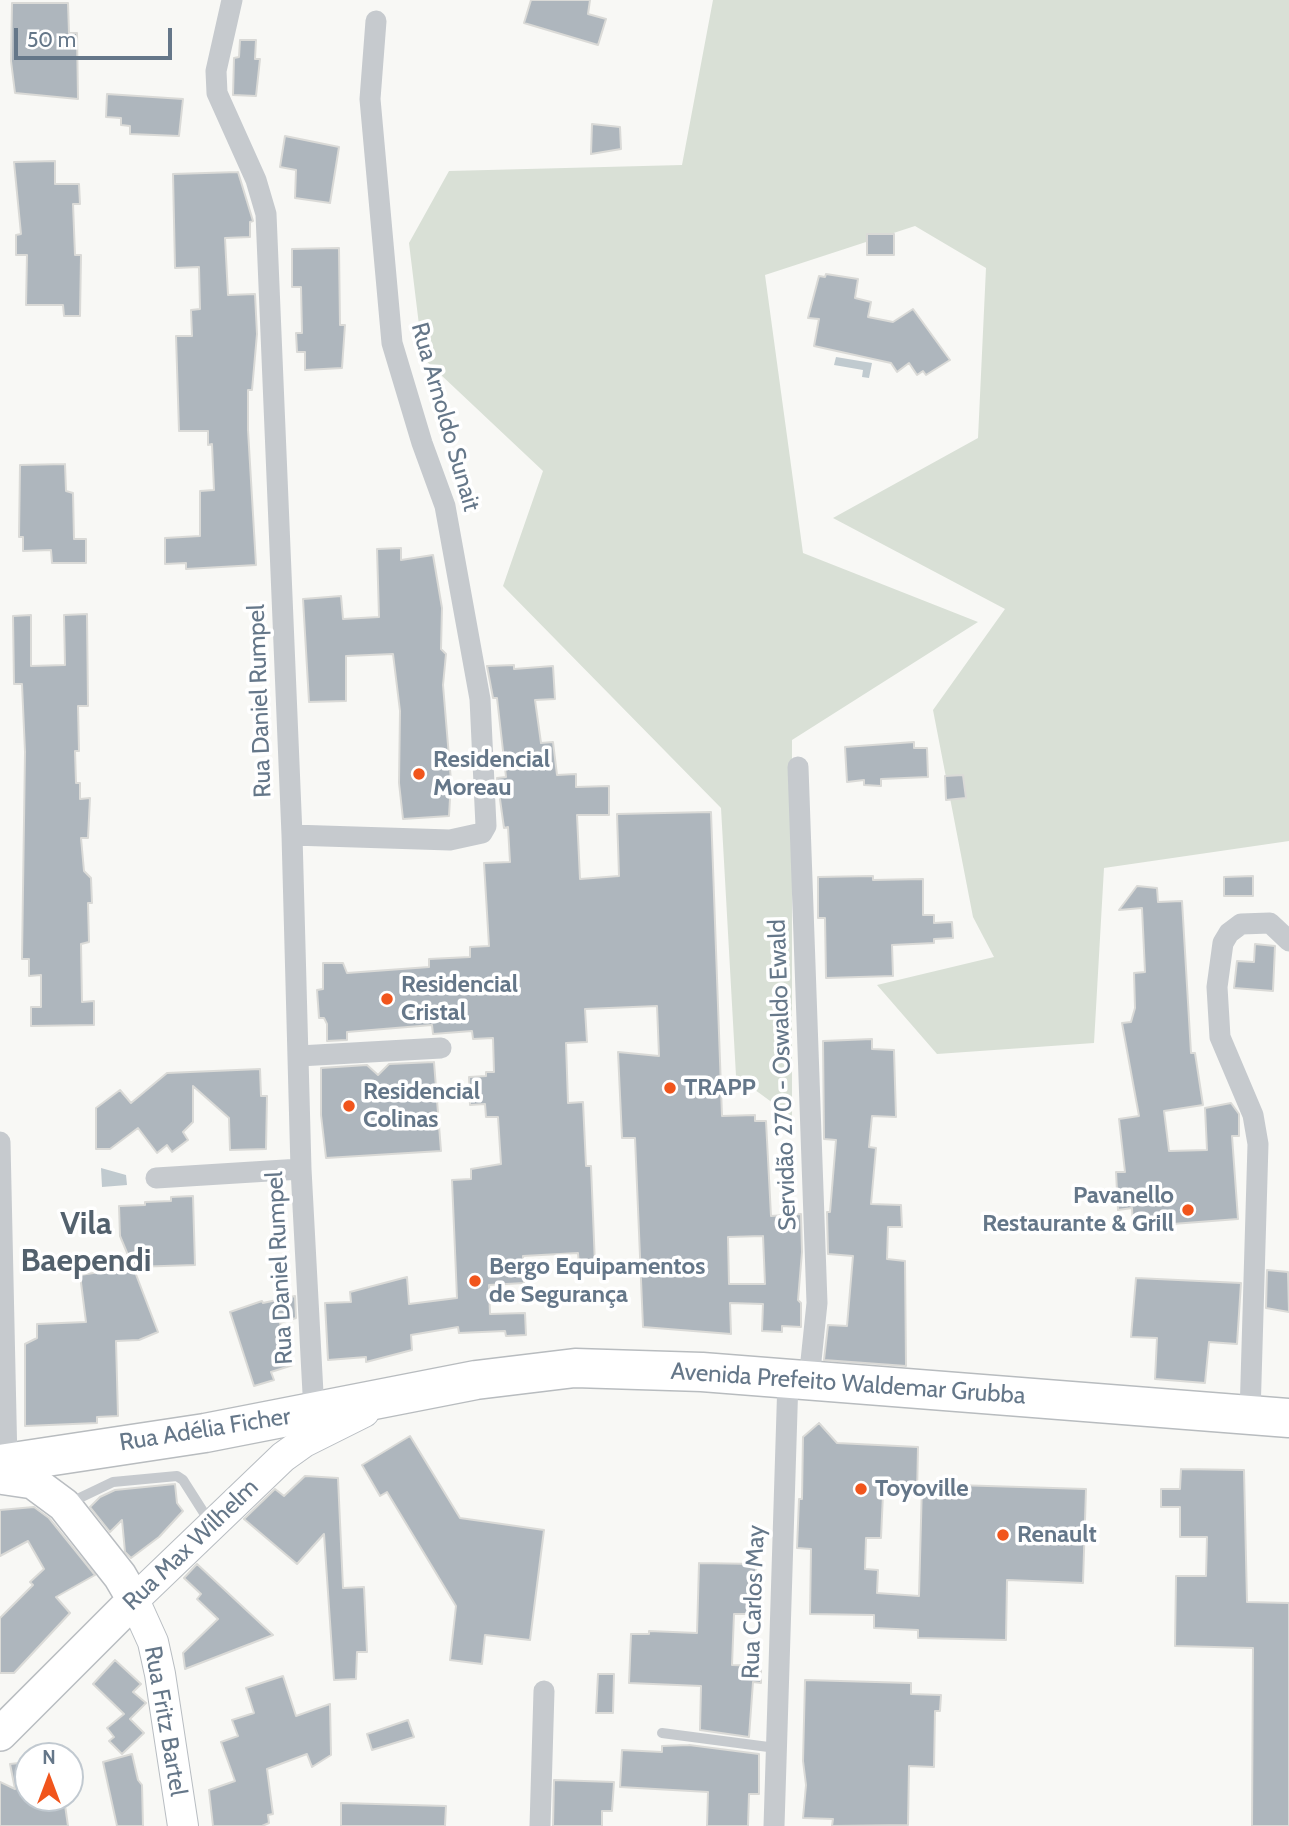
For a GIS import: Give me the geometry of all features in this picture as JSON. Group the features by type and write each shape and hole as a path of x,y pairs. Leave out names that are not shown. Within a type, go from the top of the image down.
{"highway":[{"name":"Avenida Prefeito Waldemar Grubba","path":"408,1393 527,1372 623,1368 1289,1419"},
{"name":"Rua Adélia Ficher","path":"2,1468 205,1433 408,1393"}],"main road":[{"name":"Rua Fritz Bartel","path":"2,1468 33,1482 64,1506 120,1576 134,1600"},
{"name":"Rua Max Wilhelm","path":"0,1734 134,1600"}],"street":[{"name":"Rua Daniel Rumpel","path":"232,0 216,71 217,93 256,180 266,214 292,835 301,1169 314,1412"},
{"name":"Rua Arnoldo Sunait","path":"292,835 450,840 482,833 486,826 480,699 445,506 422,443 392,343 370,99 376,21"},
{"name":"Servidão 270 - Oswaldo Ewald","path":"798,767 817,1303 799,1380"},
{"path":"1250,1415 1258,1144 1253,1115 1220,1037 1217,987 1223,943 1229,933 1241,924 1270,923 1282,931 1289,941"},
{"path":"299,1056 440,1048"},
{"path":"0,1142 2,1468"},
{"path":"156,1178 301,1169"},
{"name":"Rua Carlos May","path":"774,1826 776,1748 799,1380"},
{"name":"Rua Max Wilhelm","path":"134,1600 252,1484 304,1442 408,1393"},
{"name":"Rua Fritz Bartel","path":"134,1600 153,1642 183,1826"},
{"path":"540,1826 544,1691"}],"lane":[{"path":"64,1506 113,1482 177,1476 183,1479 211,1524"},
{"path":"662,1733 776,1748"}],"shaded area":[{"path":"713,0 1289,0 1289,841 1104,868 1094,1043 937,1054 877,985 994,957 973,917 933,710 1005,609 833,518 978,438 986,268 915,226 765,275 803,553 978,622 792,740 792,1117 736,1076 721,808 503,586 543,471 423,358 409,243 449,171 682,165"},
{"path":"836,357 872,363 869,378 862,377 863,370 834,365"},
{"path":"101,1168 126,1175 127,1185 102,1187"}],"building":[{"path":"531,0 590,0 588,14 606,19 598,45 524,23"},
{"path":"12,3 68,3 69,33 77,33 78,99 15,93 11,61"},
{"path":"240,40 256,40 255,59 260,59 256,96 233,95 234,58 239,57"},
{"path":"107,94 183,99 179,136 130,134 130,126 121,125 121,118 106,117"},
{"path":"592,124 620,127 621,149 591,154"},
{"path":"285,136 339,147 330,203 295,198 296,170 280,167"},
{"path":"55,161 55,184 79,184 80,204 73,204 75,255 81,255 80,316 64,316 63,305 26,305 27,255 16,255 16,235 21,234 14,162"},
{"path":"238,172 253,221 250,222 250,237 225,238 228,295 255,294 257,334 252,390 248,390 248,430 256,565 186,569 186,563 165,564 165,538 200,536 200,491 214,490 212,444 208,445 208,431 179,431 176,336 192,336 191,310 200,309 199,267 175,268 173,174"},
{"path":"867,234 894,234 894,255 867,255"},
{"path":"339,248 340,325 345,325 342,368 305,370 305,352 297,352 296,333 302,333 301,287 292,287 292,249"},
{"path":"826,274 858,279 855,298 871,302 868,317 893,322 913,309 950,360 926,375 923,371 917,375 909,363 897,372 891,363 814,346 819,319 808,318 819,276 825,277"},
{"path":"65,464 66,491 73,493 74,539 86,539 86,563 52,563 51,550 23,551 23,537 19,537 20,465"},
{"path":"401,548 401,560 433,555 442,608 441,649 446,654 443,685 451,781 449,816 403,819 399,783 400,711 393,654 346,656 346,701 309,702 303,599 341,596 343,619 379,617 377,549"},
{"path":"87,614 88,706 78,706 79,751 75,751 76,783 80,783 80,799 90,798 88,838 81,838 84,871 91,878 92,903 88,903 89,942 81,944 82,1002 94,1001 94,1025 31,1026 31,1007 41,1007 41,975 29,976 29,959 22,959 25,752 22,684 14,684 13,616 31,615 31,666 65,665 64,615"},
{"path":"514,665 514,669 553,666 555,699 535,700 541,743 553,742 557,775 576,774 576,787 609,786 609,815 577,815 580,879 619,876 617,814 711,812 722,1116 755,1115 755,1121 766,1121 771,1216 801,1214 802,1252 798,1300 801,1303 801,1327 782,1326 782,1332 762,1331 763,1304 730,1303 731,1334 643,1327 635,1138 622,1138 618,1052 659,1056 657,1006 585,1009 587,1042 566,1043 568,1103 583,1102 586,1166 591,1166 595,1265 579,1266 578,1253 523,1256 524,1283 489,1285 490,1314 525,1313 526,1335 506,1336 505,1331 459,1333 458,1327 411,1335 412,1350 366,1362 366,1357 328,1360 325,1303 351,1302 350,1292 407,1277 409,1304 457,1298 452,1180 471,1179 471,1169 501,1164 498,1117 486,1117 485,1104 470,1105 469,1077 486,1076 486,1072 494,1072 493,1038 473,1039 472,1031 433,1034 432,1025 347,1032 347,1040 327,1041 327,1024 324,1018 319,1018 317,990 323,989 323,963 343,963 347,973 429,967 429,959 470,957 470,947 489,946 484,863 510,862 508,827 504,828 497,778 506,777 497,698 493,698 487,666","holes":["763,1236 765,1284 729,1284 728,1237"]},
{"path":"914,742 914,748 927,748 928,777 881,779 881,786 864,785 864,780 847,782 845,747"},
{"path":"963,775 966,798 946,800 945,776"},
{"path":"873,876 873,880 923,879 923,915 934,915 934,923 952,922 953,938 934,939 934,943 892,945 893,976 826,978 825,918 818,918 818,877"},
{"path":"1253,876 1253,896 1224,896 1224,877"},
{"path":"1137,886 1157,888 1158,902 1182,901 1191,1053 1195,1053 1203,1105 1164,1111 1169,1151 1207,1150 1205,1108 1231,1103 1239,1114 1239,1136 1232,1136 1238,1219 1133,1227 1132,1208 1118,1210 1116,1172 1125,1172 1119,1119 1139,1116 1122,1023 1131,1022 1135,1008 1134,973 1145,972 1142,908 1119,910"},
{"path":"1255,944 1275,946 1273,991 1234,988 1237,961 1254,962"},
{"path":"872,1039 872,1049 894,1050 896,1117 872,1116 869,1147 876,1148 871,1204 901,1205 902,1227 888,1227 887,1259 905,1261 906,1366 824,1360 828,1325 847,1326 853,1256 828,1254 827,1212 830,1212 836,1140 824,1139 823,1041"},
{"path":"434,1062 441,1151 326,1158 321,1115 321,1068 367,1065 378,1075 389,1064"},
{"path":"260,1069 261,1096 267,1096 266,1149 230,1150 229,1118 193,1086 193,1122 183,1132 188,1140 172,1152 167,1145 157,1153 138,1128 110,1149 96,1149 96,1108 120,1090 131,1103 167,1073"},
{"path":"193,1196 195,1265 133,1267 120,1236 119,1206 145,1205 145,1202 171,1201 171,1197"},
{"path":"132,1264 158,1332 139,1340 116,1341 118,1416 97,1417 97,1423 25,1426 25,1344 37,1338 37,1324 86,1322 80,1275 107,1271 106,1265"},
{"path":"1267,1270 1288,1272 1289,1312 1266,1308"},
{"path":"1136,1278 1241,1283 1237,1344 1209,1342 1205,1383 1155,1379 1157,1338 1131,1337"},
{"path":"295,1296 296,1318 280,1323 293,1365 271,1372 274,1380 254,1386 230,1312 262,1301 263,1303"},
{"path":"819,1423 837,1443 918,1447 917,1495 883,1494 881,1538 866,1538 865,1569 878,1570 877,1593 919,1596 922,1484 1086,1489 1083,1583 1007,1580 1006,1640 918,1638 918,1630 874,1628 874,1615 810,1614 811,1549 797,1548 799,1499 802,1499 803,1437"},
{"path":"410,1436 460,1518 544,1530 530,1640 485,1635 482,1664 450,1660 456,1606 387,1492 380,1496 362,1465"},
{"path":"1181,1469 1244,1470 1247,1602 1289,1603 1289,1826 1252,1826 1253,1648 1175,1646 1176,1576 1206,1576 1207,1537 1180,1537 1180,1507 1161,1507 1161,1489 1180,1489"},
{"path":"305,1476 338,1478 343,1588 364,1587 367,1652 357,1652 356,1679 334,1680 324,1534 297,1564 244,1519 275,1489 284,1496"},
{"path":"175,1484 177,1503 183,1511 159,1537 131,1558 125,1552 122,1520 110,1532 90,1507 100,1497 115,1490"},
{"path":"34,1507 49,1518 95,1575 56,1597 70,1613 14,1673 0,1673 0,1618 33,1585 30,1582 44,1569 28,1541 0,1556 0,1510"},
{"path":"699,1563 756,1564 756,1601 750,1601 750,1614 734,1614 732,1665 761,1666 761,1683 753,1682 749,1737 700,1730 701,1686 629,1683 631,1634 649,1634 649,1631 697,1633"},
{"path":"197,1564 273,1635 185,1669 183,1653 218,1619 197,1599 201,1594 184,1578"},
{"path":"115,1660 141,1684 133,1692 146,1703 130,1719 144,1733 122,1754 109,1741 114,1737 107,1728 124,1714 93,1684"},
{"path":"598,1674 614,1674 613,1713 596,1713"},
{"path":"283,1676 296,1716 330,1704 331,1755 312,1767 307,1754 267,1769 273,1814 268,1815 269,1823 262,1826 213,1826 209,1790 235,1781 221,1742 238,1736 232,1720 254,1713 246,1688"},
{"path":"805,1680 911,1683 911,1694 941,1695 940,1711 935,1711 934,1767 909,1766 908,1825 832,1826 833,1819 803,1818 806,1785 803,1761"},
{"path":"408,1720 414,1737 372,1750 367,1734"},
{"path":"689,1745 759,1754 759,1794 749,1794 748,1826 707,1826 708,1792 620,1787 622,1750 662,1752 662,1746"},
{"path":"132,1754 138,1780 142,1785 143,1826 117,1826 103,1762"},
{"path":"10,1764 14,1764 14,1784"},
{"path":"554,1780 614,1782 612,1811 602,1811 602,1826 553,1826"},
{"path":"0,1782 14,1789 14,1812 66,1812 68,1826 0,1826"},
{"path":"341,1803 446,1806 445,1826 341,1826"}],"place":[{"name":"Residencial Moreau","path":"419,774"},
{"name":"Residencial Cristal","path":"387,999"},
{"name":"TRAPP","path":"670,1088"},
{"name":"Residencial Colinas","path":"349,1106"},
{"name":"Pavanello Restaurante & Grill","path":"1188,1210"},
{"name":"Bergo Equipamentos de Segurança","path":"475,1281"},
{"name":"Toyoville","path":"861,1489"},
{"name":"Renault","path":"1003,1535"}],"district":[{"name":"Vila Baependi","path":"86,1244"}]}
